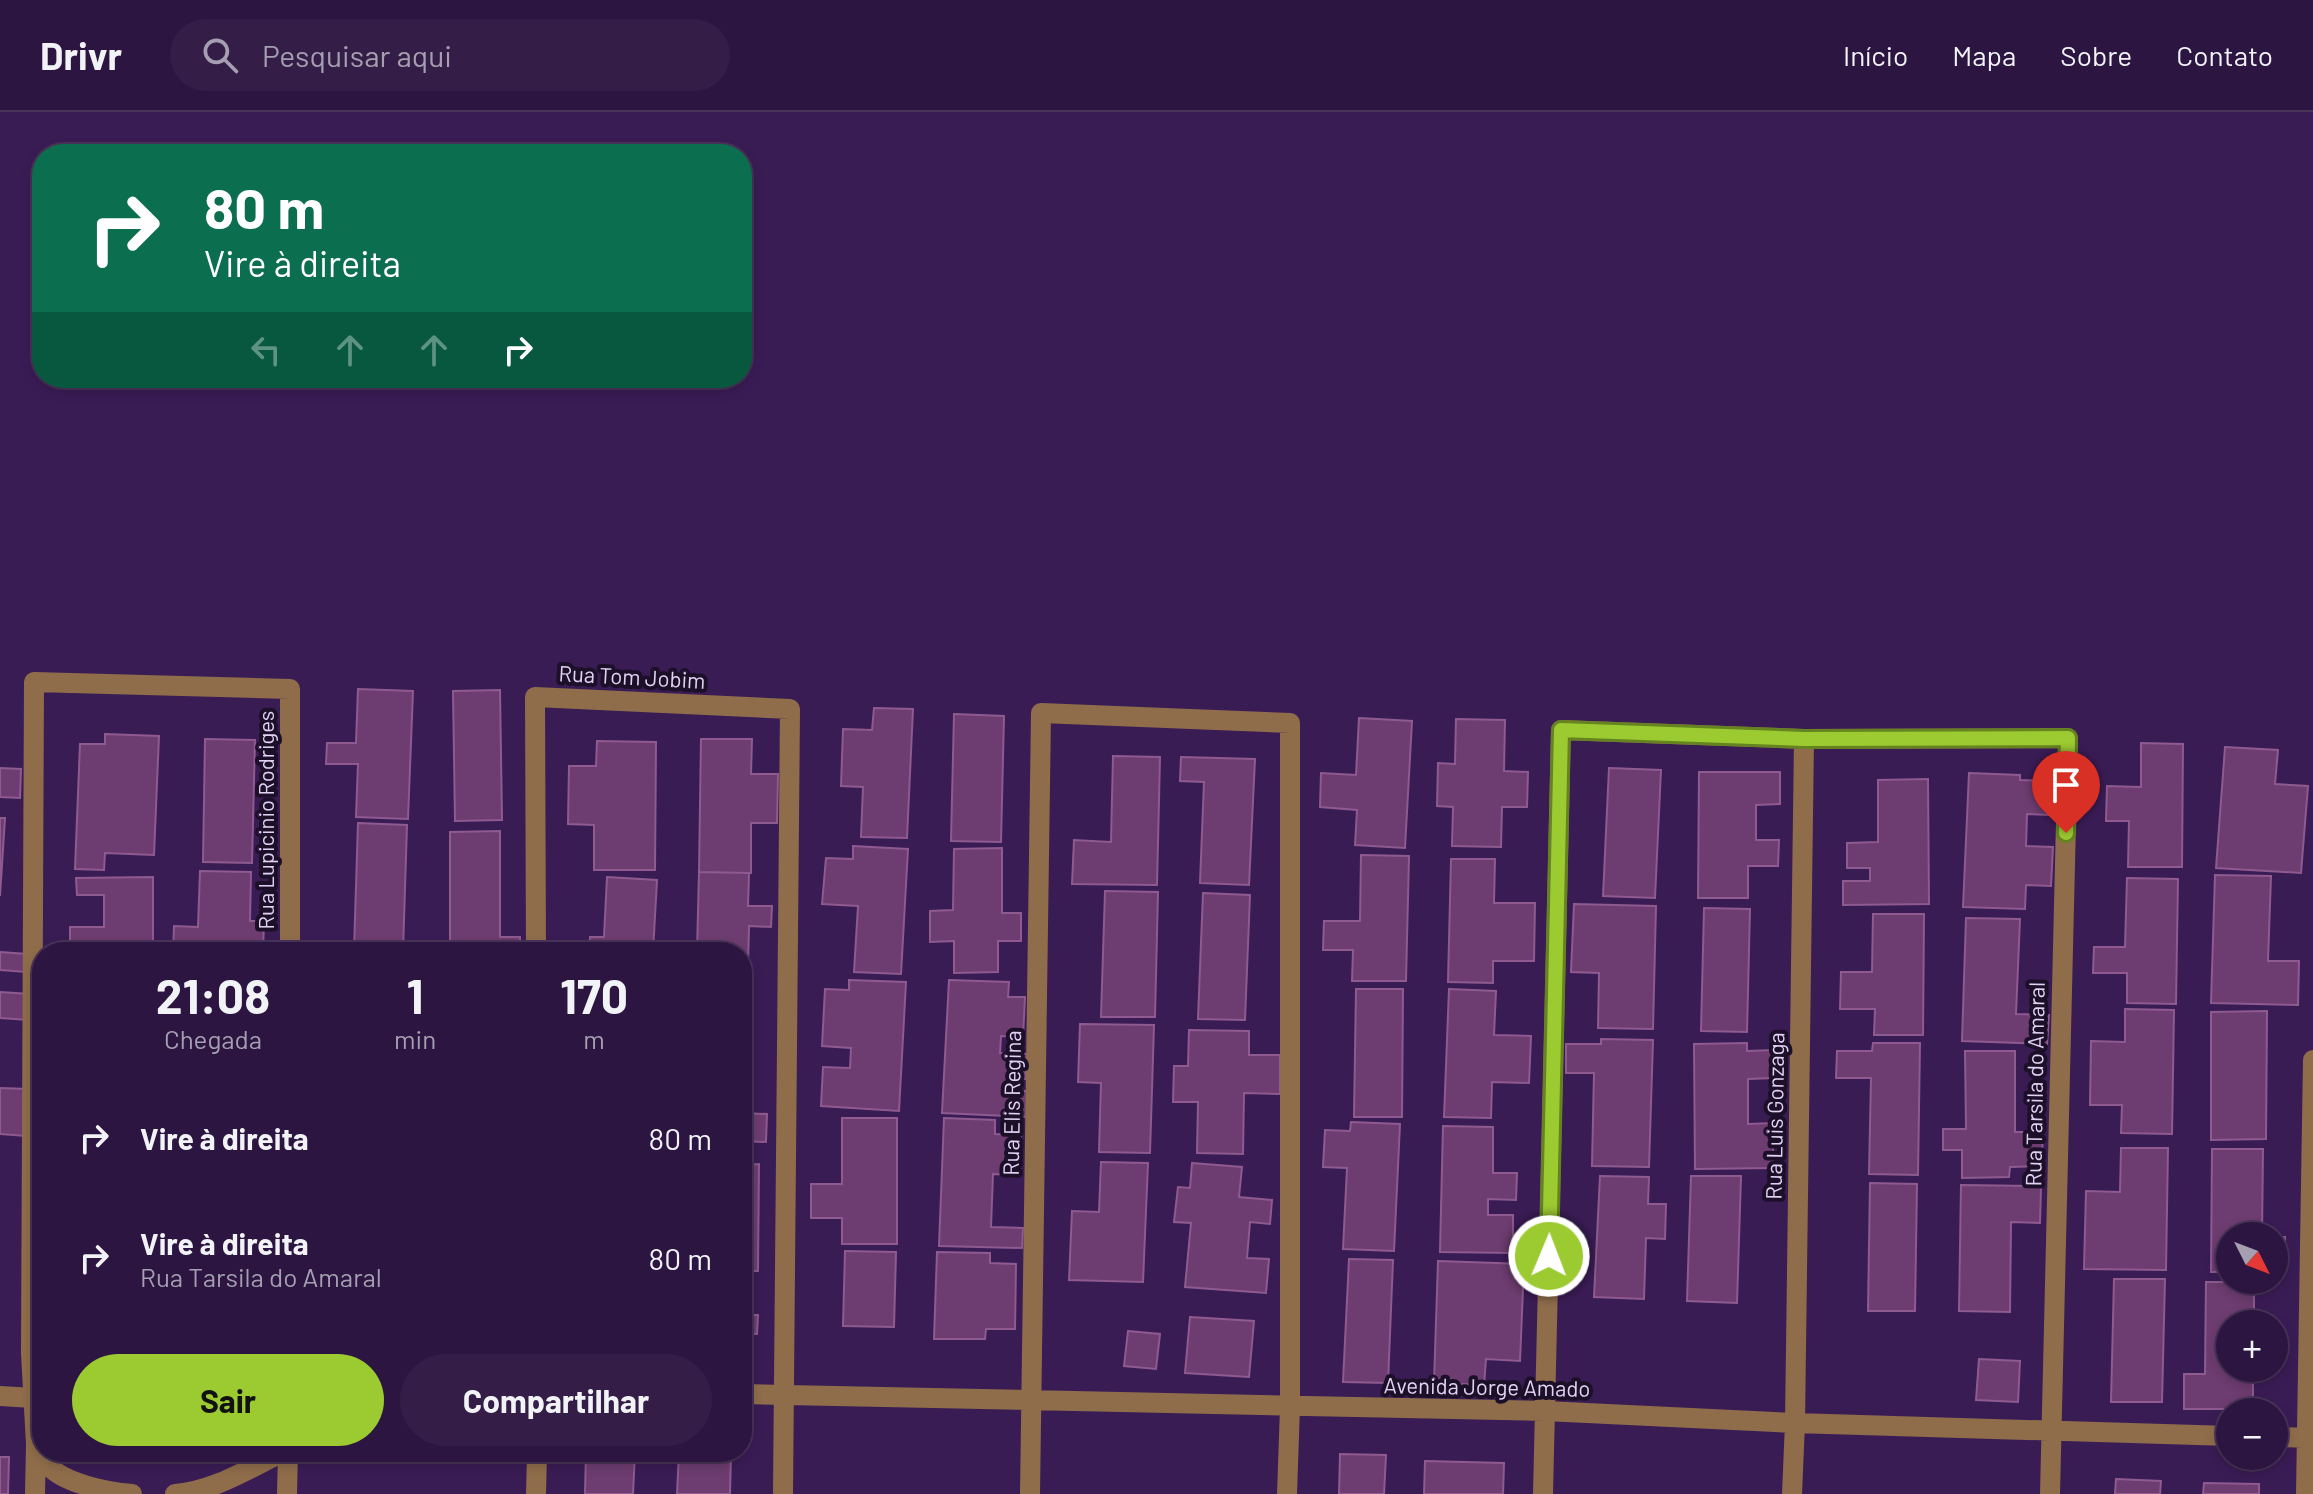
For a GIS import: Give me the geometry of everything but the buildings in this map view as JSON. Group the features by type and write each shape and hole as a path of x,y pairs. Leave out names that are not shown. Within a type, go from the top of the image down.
{"street":[{"name":"Rua Lupicinio Rodriges","path":"35,942 34,682 290,689 290,942"},
{"name":"Rua Tom Jobim","path":"536,942 535,697 790,709 785,1395"},
{"name":"Rua Elis Regina","path":"1030,1494 1041,713 1290,723 1290,1407"},
{"path":"1543,1494 1561,730 1804,739"},
{"name":"Rua Tarsila do Amaral","path":"1804,739 2068,738 2050,1494"},
{"name":"Rua Luis Gonzaga","path":"1792,1494 1804,739"},
{"path":"2306,1494 2310,1438 2313,1060"},
{"name":"Avenida Jorge Amado","path":"752,1394 1545,1411 1795,1423 2216,1436"},
{"path":"783,1494 785,1395"},
{"path":"0,1396 32,1398"},
{"path":"1287,1494 1290,1407"},
{"path":"2288,1437 2310,1438"},
{"path":"35,1494 36,1462"},
{"path":"46,1462 49,1467 73,1481 115,1493 132,1494"},
{"path":"175,1494 192,1493 265,1462"},
{"path":"286,1462 287,1494"},
{"path":"536,1494 537,1462"}],"route":[{"path":"1549,1256 1561,730 1804,739 2068,738 2066,833"}]}
